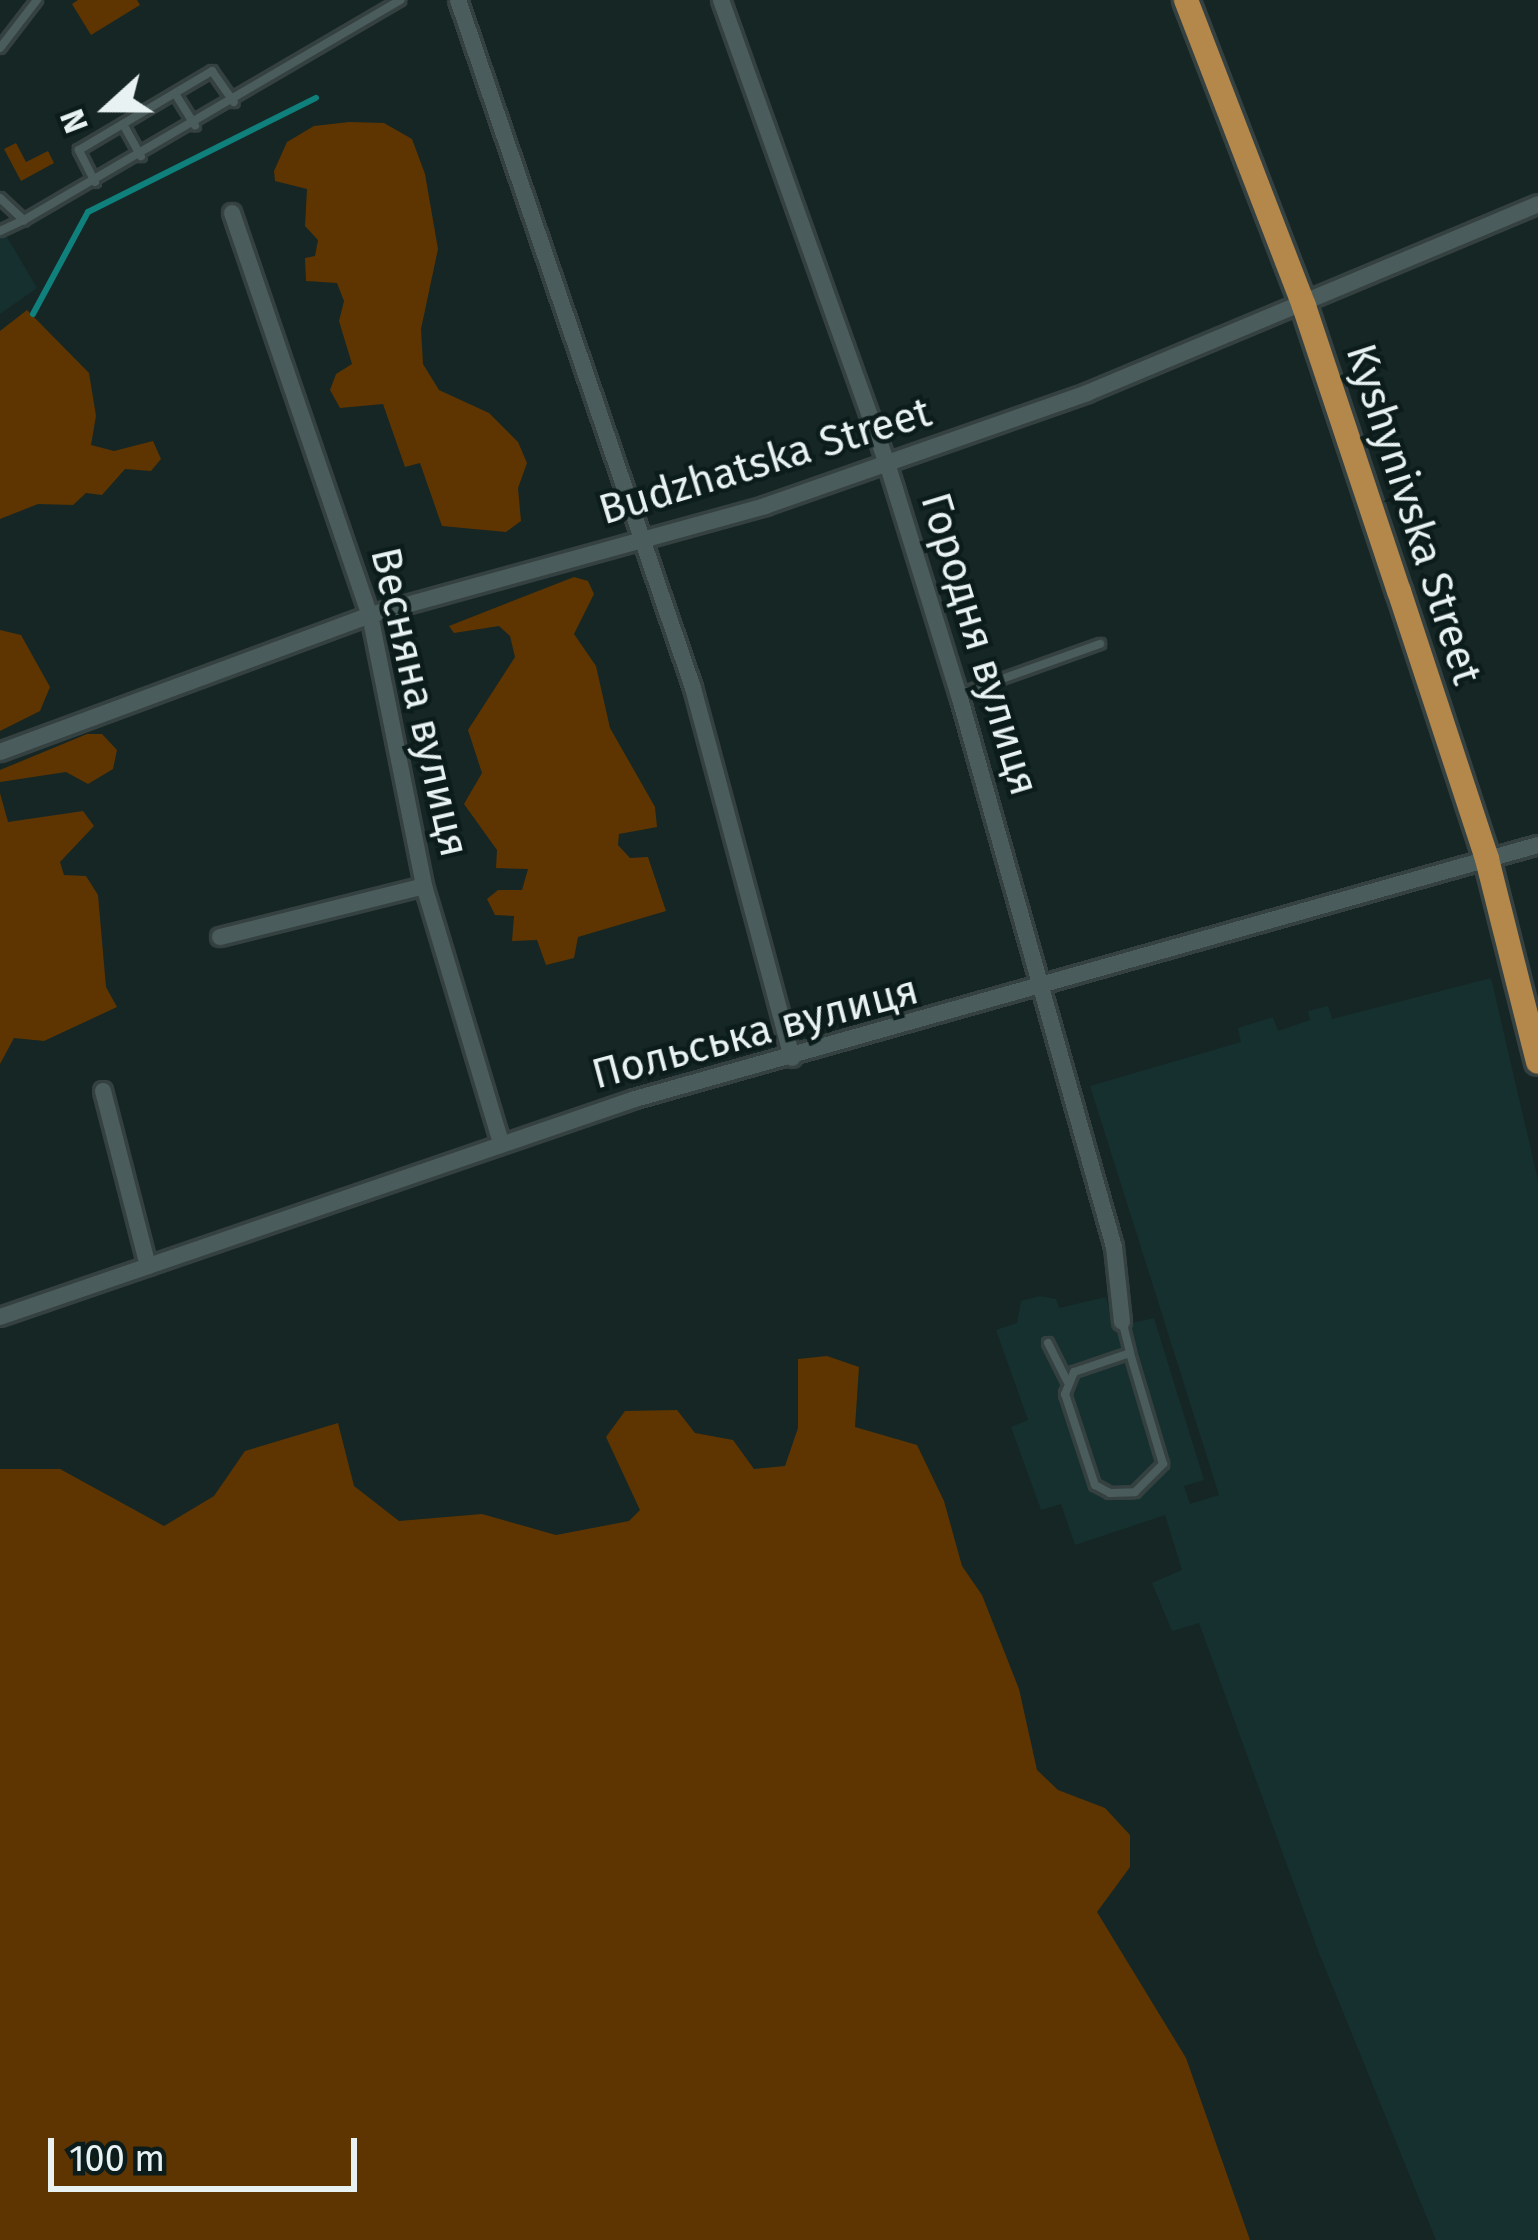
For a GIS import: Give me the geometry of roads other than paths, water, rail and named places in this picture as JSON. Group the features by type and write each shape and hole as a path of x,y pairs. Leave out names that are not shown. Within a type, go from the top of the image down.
{"main road":[{"name":"Kyshynivska Street","path":"1186,0 1304,306 1487,859 1538,1062"}],"street":[{"path":"458,0 731,815 792,1058"},
{"name":"Городня вулиця","path":"721,0 887,463 958,694 1046,989 1114,1246 1123,1322"},
{"name":"Budzhatska Street","path":"0,752 370,615 642,540 887,463 1304,306 1538,204"},
{"name":"Весняна вулиця","path":"232,213 370,615 424,886 501,1142"},
{"name":"Польська вулиця","path":"0,1317 501,1142 1538,845"},
{"path":"220,938 424,886"},
{"path":"103,1091 148,1266"}],"lane":[{"path":"0,48 38,0"},
{"path":"0,231 195,126 401,0"},
{"path":"95,182 80,150 212,71 234,103"},
{"path":"176,95 195,126"},
{"path":"123,124 141,155"},
{"path":"0,198 23,220"},
{"path":"958,694 1100,644"},
{"path":"1048,1343 1067,1381 1095,1485 1135,1492 1163,1464 1123,1322"},
{"path":"1067,1381 1130,1353"}],"waterway":[{"path":"33,314 88,212 316,98"}]}
